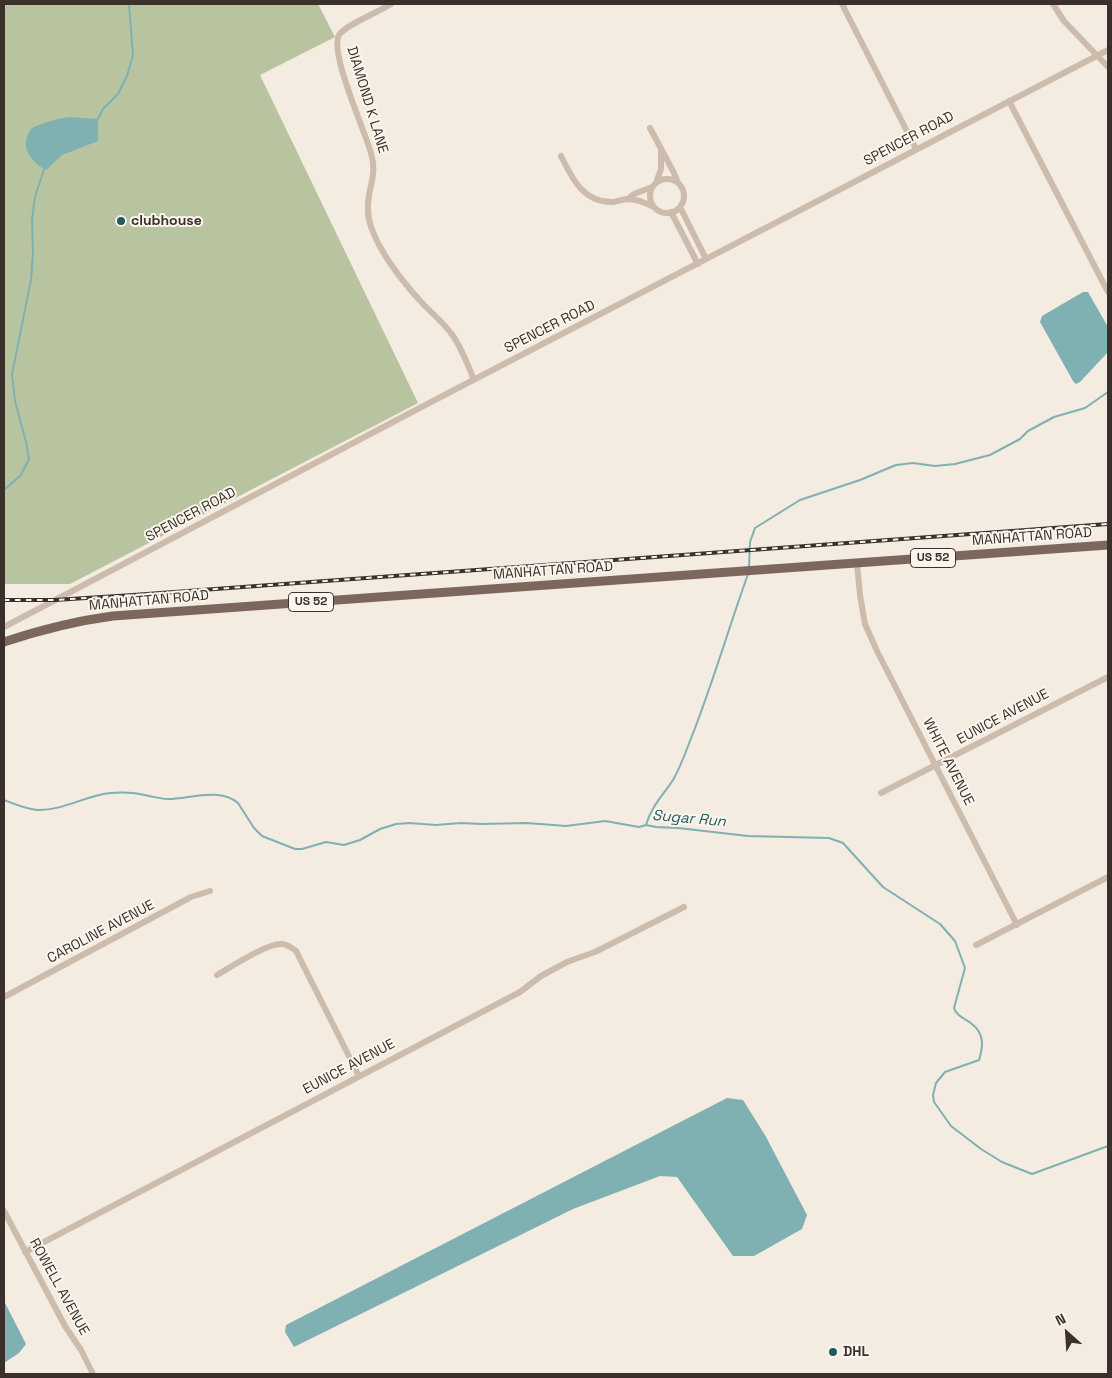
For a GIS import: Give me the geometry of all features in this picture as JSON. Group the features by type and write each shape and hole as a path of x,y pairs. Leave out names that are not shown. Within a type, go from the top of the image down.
{"main road":[{"name":"MANHATTAN ROAD","path":"4,642 40,630 113,616 1108,545"}],"street":[{"name":"DIAMOND K LANE","path":"391,4 347,27 340,33 336,43 375,169 368,207 369,225 379,246 396,272 452,334 466,359 474,380"},
{"path":"842,4 916,149"},
{"path":"1053,4 1064,20 1108,67"},
{"name":"SPENCER ROAD","path":"4,627 1108,50"},
{"path":"1009,101 1108,292"},
{"path":"561,156 575,183 590,196 610,202 628,199 654,207 663,212 670,212 680,207 684,199 684,193 650,128"},
{"path":"654,207 650,197 661,169 661,149"},
{"path":"628,199 634,194 667,179 678,183"},
{"path":"680,207 706,259"},
{"path":"670,212 698,264"},
{"name":"WHITE AVENUE","path":"857,563 865,624 1017,925"},
{"name":"EUNICE AVENUE","path":"881,793 1108,677"},
{"path":"976,945 1108,877"},
{"name":"CAROLINE AVENUE","path":"4,997 192,898 210,891"},
{"name":"EUNICE AVENUE","path":"25,1252 520,992 541,976 567,962 595,952 684,907"},
{"path":"217,975 269,947 285,944 296,951 359,1076"},
{"name":"ROWELL AVENUE","path":"4,1211 65,1326 81,1350 93,1374"}],"green space":[{"path":"4,4 318,4 335,37 260,75 418,403 70,584 4,584"}],"water":[{"path":"69,117 98,119 98,141 62,155 46,170 36,163 27,151 26,142 29,133 31,129 39,125"},
{"path":"1083,292 1088,292 1108,327 1108,352 1076,384 1040,322 1042,316"},
{"path":"727,1098 743,1100 765,1135 807,1215 802,1229 754,1256 733,1256 677,1177 660,1176 573,1209 294,1347 285,1332 286,1325"},
{"path":"4,1301 26,1344 19,1353 4,1363"}],"waterway":[{"path":"98,119 103,109 118,94 127,76 133,55 129,4"},
{"path":"4,490 21,475 29,459 15,401 12,374 31,280 33,253 32,220 35,197 44,169"},
{"path":"749,567 750,542 755,528 800,500 860,480 896,465 913,463 935,466 955,464 990,455 1020,439 1028,431 1054,417 1085,408 1108,392"},
{"path":"646,825 654,807 673,780 682,761 706,700 748,574"},
{"name":"Sugar Run","path":"4,800 24,807 47,810 111,793 135,793 168,799 204,795 222,796 231,798 238,803 254,828 262,836 295,849 302,849 326,842 344,845 360,840 380,829 396,824 409,823 436,825 527,823 566,826 605,821 639,827 646,825 748,836 829,838 843,843 883,887 940,924 955,941 965,968 954,1008 959,1015 979,1032 982,1046 979,1060 945,1072 936,1083 933,1095 934,1102 951,1126 1002,1162 1032,1174 1108,1146"}],"railway":[{"path":"4,600 55,600 133,595 1108,524"}],"place":[{"name":"clubhouse","path":"121,221"},
{"name":"DHL","path":"833,1352"}]}
